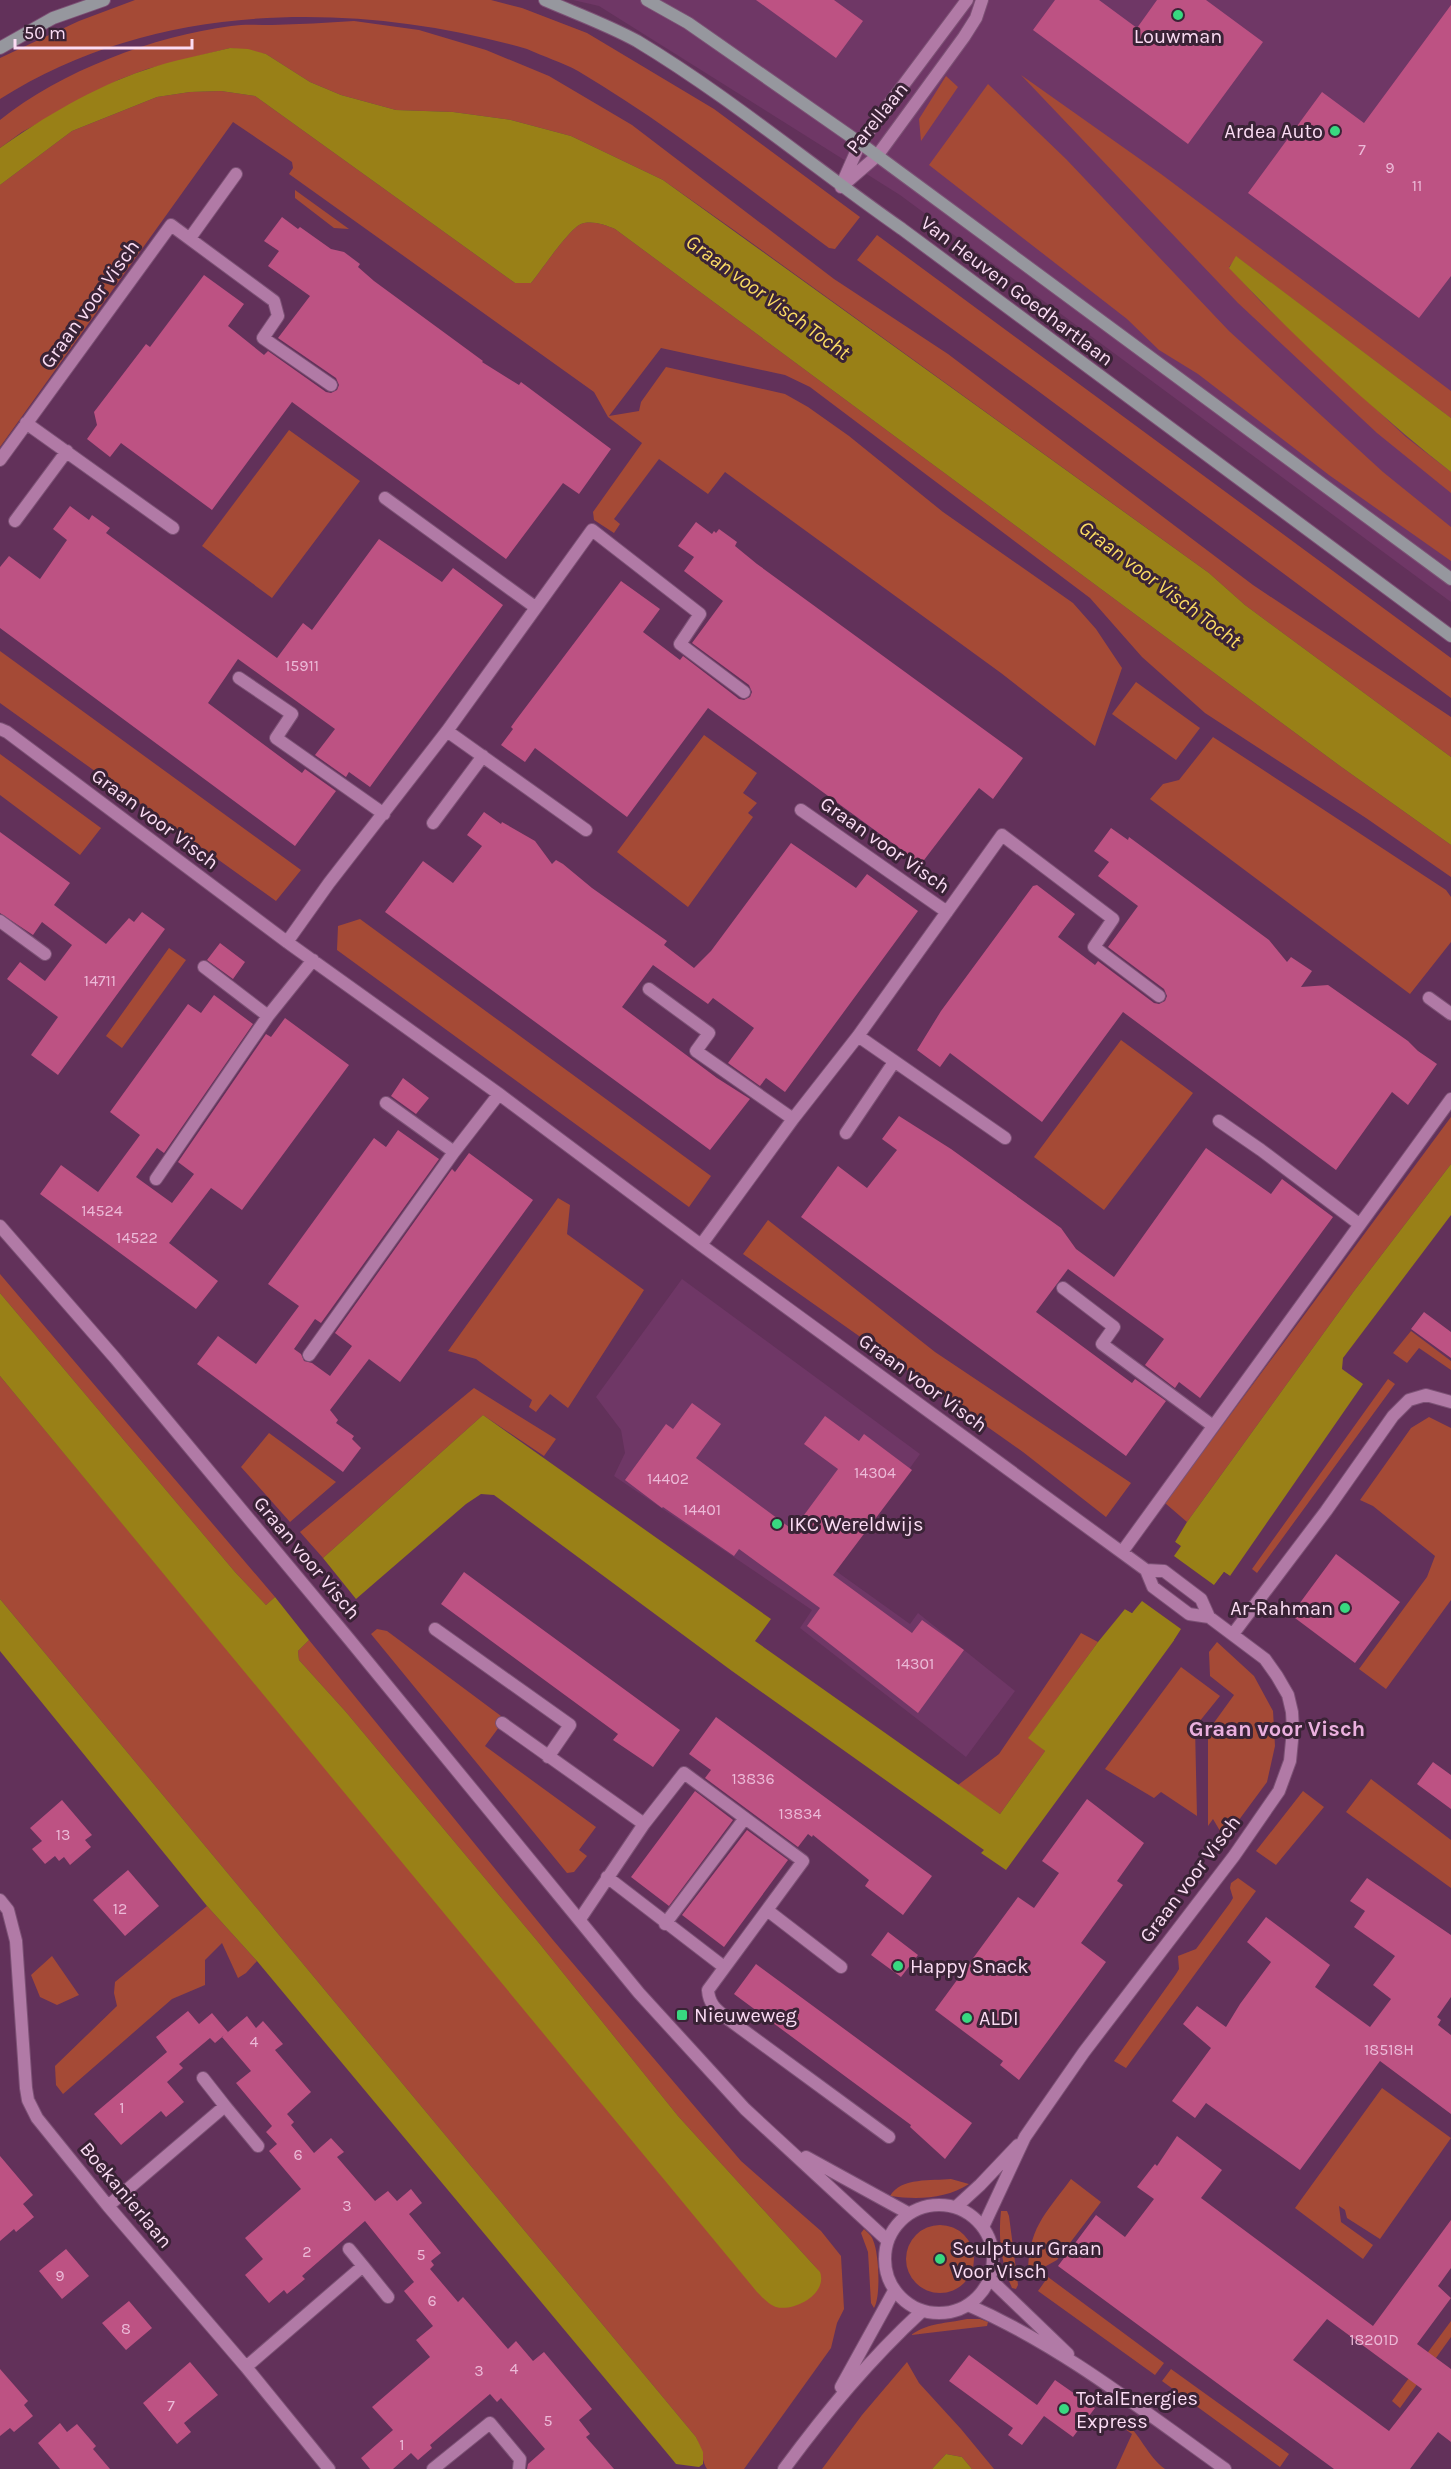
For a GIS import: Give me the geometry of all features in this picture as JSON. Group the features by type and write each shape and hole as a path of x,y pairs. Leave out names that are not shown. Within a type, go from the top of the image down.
{"main road":[{"path":"0,48 53,18 104,0"},
{"name":"Van Heuven Goedhartlaan","path":"545,0 635,40 718,94 1451,636"},
{"name":"Van Heuven Goedhartlaan","path":"648,0 688,23 860,143 1451,579"}],"street":[{"name":"Parellaan","path":"841,187 860,143 967,0"},
{"name":"Parellaan","path":"841,187 878,156 964,37 976,18 982,0"},
{"path":"190,238 236,174"},
{"name":"Graan voor Visch","path":"0,460 171,225 274,301 278,316 263,338 331,385"},
{"path":"27,423 173,528"},
{"path":"15,521 67,451"},
{"path":"385,498 535,607"},
{"path":"287,942 329,883 447,731 592,530 700,614 680,644 744,692"},
{"path":"238,678 292,714 276,738 384,814"},
{"name":"Graan voor Visch","path":"0,729 287,942 499,1094 701,1245 1122,1552 1146,1570 1153,1587 1171,1601 1190,1614 1209,1617 1265,1659 1288,1695 1293,1730 1290,1761 1285,1778 1234,1857 1084,2052 1025,2137 956,2207"},
{"path":"447,731 586,830"},
{"path":"433,823 483,756"},
{"name":"Graan voor Visch","path":"801,810 947,912"},
{"name":"Graan voor Visch","path":"701,1245 792,1119 858,1036 1002,835 1113,919 1094,947 1159,996"},
{"path":"0,921 45,954"},
{"path":"156,1179 268,1016 313,960"},
{"path":"204,967 268,1016"},
{"path":"649,989 709,1033 696,1051 792,1119"},
{"path":"1429,998 1451,1014"},
{"path":"858,1036 1005,1138"},
{"path":"846,1133 894,1062"},
{"path":"309,1355 454,1152 499,1094"},
{"path":"1122,1552 1451,1099"},
{"path":"387,1104 454,1152"},
{"path":"1219,1121 1262,1150 1359,1224"},
{"name":"Graan voor Visch","path":"0,1226 115,1358 669,2027 745,2109 887,2240"},
{"path":"1063,1288 1114,1327 1102,1344 1213,1426"},
{"path":"1233,1634 1326,1511 1393,1416 1409,1400 1426,1395 1451,1402"},
{"name":"Graan voor Visch","path":"1146,1570 1164,1571 1201,1599 1209,1617"},
{"path":"435,1629 570,1725 548,1757"},
{"path":"502,1723 644,1824"},
{"path":"580,1919 644,1824 684,1773 803,1862 708,1990 713,2008 889,2137"},
{"path":"665,1924 745,1818"},
{"path":"607,1877 665,1924 724,1966"},
{"name":"Boekanierlaan","path":"0,1900 8,1910 16,1941 28,2100 37,2118 329,2469"},
{"path":"767,1910 841,1967"},
{"path":"203,2078 258,2146"},
{"path":"108,2206 225,2106"},
{"name":"Graan voor Visch","path":"984,2227 1025,2137"},
{"name":"Graan voor Visch","path":"789,2148 908,2213"},
{"path":"940,2204 956,2207 970,2214 984,2227 992,2244 994,2261 990,2279 980,2295 968,2305 953,2312 937,2314 922,2311 907,2304 894,2291 886,2275 884,2258 887,2240 896,2224 908,2213 923,2206 940,2204"},
{"path":"349,2249 388,2297"},
{"path":"246,2367 363,2266"},
{"path":"990,2279 1080,2366"},
{"path":"832,2404 894,2291"},
{"path":"968,2305 999,2319 1080,2366 1225,2469"},
{"path":"784,2469 832,2404 899,2332 922,2311"},
{"path":"433,2469 490,2423 520,2459 519,2469"}],"shaded area":[{"path":"135,0 491,0 522,8 587,33 714,109 860,217 835,249 829,248 643,112 572,68 527,49 462,33 395,22 326,17 258,18 190,27 124,43 60,66 0,99 0,58 79,21"},
{"path":"573,0 1451,0 1451,602 900,195 599,6"},
{"path":"354,21 419,30 486,50 549,76 632,125 834,279 948,354 1253,585 1451,717 1451,757 1245,605 1209,573 663,180 571,136 511,120 453,112 396,110 341,95 310,82 266,54 230,48 147,69 118,80 22,132 0,148 0,120 24,102 80,71 140,47 201,31 236,25"},
{"path":"1021,75 1161,174 1451,391 1451,418 1237,257 1229,267 1262,303 1406,437 1451,472 1451,493 1377,433 1238,303"},
{"path":"946,76 958,87 921,141 919,119"},
{"path":"988,84 1066,159 1229,331 1383,472 1451,527 1451,561 1329,475 1198,374 1159,350 1127,319 929,165"},
{"path":"221,91 255,96 515,283 531,283 563,242 581,224 594,223 615,229 1340,766 1451,845 1451,877 1366,818 1205,713 1142,657 1090,598 810,387 785,375 661,348 609,416 639,411 641,402 666,367 785,394 808,407 849,436 943,512 1073,603 1096,629 1122,668 1095,746 1001,673 725,472 708,494 659,459 614,519 620,524 614,533 594,520 593,512 642,443 608,417 594,392 289,174 293,168 292,162 233,122 0,447 0,185 72,131 157,97 190,92"},
{"path":"295,190 349,229 334,228 295,198"},
{"path":"877,235 1451,658 1451,698 1034,388 857,260"},
{"path":"289,430 360,481 272,598 202,546"},
{"path":"0,651 301,870 276,901 0,703"},
{"path":"1136,682 1200,728 1176,760 1112,714"},
{"path":"704,735 757,773 743,793 757,803 748,813 753,817 688,907 617,852"},
{"path":"1213,737 1446,890 1451,897 1451,942 1410,994 1150,799 1163,784 1179,780"},
{"path":"0,754 101,828 80,855 0,795"},
{"path":"360,919 711,1176 689,1207 337,950 338,926"},
{"path":"169,948 186,960 122,1048 106,1036"},
{"path":"1121,1040 1193,1093 1104,1210 1034,1157"},
{"path":"1451,1117 1451,1164 1354,1291 1187,1522 1165,1503"},
{"path":"558,1198 570,1205 567,1234 644,1290 568,1408 550,1394 536,1412 529,1407 532,1400 476,1359 448,1351"},
{"path":"768,1220 935,1352 1131,1483 1106,1517 1023,1452 743,1254"},
{"path":"0,1274 275,1597 266,1605 235,1572 0,1293"},
{"name":"IKC Wereldwijs","path":"682,1279 920,1454 836,1571 910,1624 918,1613 1015,1691 966,1757 800,1628 812,1610 614,1476 625,1453 621,1430 596,1397"},
{"path":"1411,1331 1451,1361 1451,1370 1419,1348 1407,1363 1393,1353"},
{"path":"0,1376 414,1875 820,2272 678,2116 539,1943 346,1712 299,1660 298,1651 309,1640 553,1940 741,2161 821,2231 841,2256 844,2309 837,2323 831,2348 744,2469 707,2469 696,2437 0,1599"},
{"path":"1388,1379 1395,1384 1257,1573 1252,1569"},
{"path":"474,1388 556,1439 544,1456 483,1415 323,1558 300,1532"},
{"path":"1429,1417 1451,1428 1451,1600 1386,1689 1359,1669 1427,1577 1435,1556 1373,1506 1360,1500 1411,1428"},
{"path":"269,1433 336,1482 290,1522 241,1467"},
{"path":"377,1629 387,1631 505,1719 485,1746 596,1827 579,1850 587,1856 574,1872 567,1873 371,1634"},
{"path":"1081,1633 1098,1642 1029,1737 1045,1751 1000,1814 958,1785 999,1754"},
{"path":"1217,1642 1254,1676 1273,1711 1275,1746 1267,1782 1230,1832 1223,1836 1213,1819 1208,1826 1208,1731 1234,1695 1210,1676 1209,1652"},
{"path":"1181,1667 1220,1696 1195,1727 1197,1816 1161,1792 1154,1798 1105,1769"},
{"path":"1371,1779 1451,1840 1451,1888 1346,1812"},
{"path":"1303,1791 1324,1807 1276,1865 1256,1851"},
{"path":"1238,1878 1256,1891 1126,2068 1114,2061 1176,1974 1179,1969 1178,1956 1196,1949 1230,1903 1233,1898 1231,1883"},
{"path":"207,1906 257,1961 238,1978 222,1943 205,1960 205,1985 172,1999 63,2094 56,2085 55,2066 117,2006 114,1993 115,1982"},
{"path":"52,1956 79,1995 57,2005 40,1997 31,1975"},
{"path":"1382,2088 1451,2138 1380,2239 1347,2218 1345,2210 1339,2206 1341,2222 1373,2245 1363,2259 1295,2208"},
{"path":"951,2179 969,2184 951,2193 931,2197 890,2196 895,2190 909,2183"},
{"path":"1071,2179 1101,2202 1057,2260 1028,2276 1034,2234 1039,2223"},
{"path":"1001,2211 1007,2211 1009,2216 1018,2285 1016,2289 1012,2288 1003,2260 1000,2240"},
{"path":"940,2225 953,2227 964,2235 972,2246 974,2259 972,2272 964,2283 953,2291 940,2293 927,2291 916,2283 908,2272 906,2259 908,2246 916,2235 927,2227"},
{"path":"864,2229 872,2239 877,2255 878,2295 874,2308 871,2303 868,2252 861,2233"},
{"path":"1048,2277 1164,2363 1155,2375 1038,2291"},
{"path":"967,2319 980,2319 988,2322 987,2326 911,2335 931,2326"},
{"path":"1451,2321 1451,2337 1400,2408 1392,2401"},
{"path":"907,2362 919,2383 994,2469 972,2469 962,2457 946,2454 932,2469 822,2469 862,2415"},
{"path":"1171,2369 1289,2454 1280,2467 1162,2381"},
{"path":"1122,2419 1134,2431 1153,2458 1165,2469 1116,2469 1132,2434 1121,2426"}],"water":[{"name":"Graan voor Visch Tocht","path":"230,48 248,49 266,54 310,82 341,95 396,110 453,112 511,120 571,136 663,180 1209,573 1245,605 1451,757 1451,845 1340,766 615,229 594,223 581,224 563,242 531,283 515,283 255,96 221,91 190,92 157,97 72,131 0,185 0,148 52,114 126,77 166,63"},
{"path":"1236,256 1451,418 1451,472 1308,348 1255,295 1229,268"},
{"path":"1451,1164 1451,1215 1343,1358 1342,1369 1363,1384 1230,1576 1224,1572 1006,1870 981,1853 984,1850 732,1671 494,1495 481,1494 466,1504 356,1599 323,1558 483,1415 771,1619 755,1641 1000,1814 1045,1751 1028,1738 1125,1609 1132,1613 1180,1546 1175,1542 1187,1522 1354,1291"},
{"path":"0,1293 235,1572 266,1605 275,1597 309,1640 298,1651 299,1660 346,1712 539,1943 678,2116 820,2272 819,2287 808,2300 792,2307 776,2307 768,2303 757,2292 0,1376"},
{"path":"0,1599 696,2437 703,2452 703,2464 699,2467 676,2464 257,1961 207,1906 0,1651"},
{"path":"946,2454 962,2457 972,2469 932,2469"}],"pier":[{"path":"1172,1540 1181,1546 1174,1556 1214,1585 1224,1572 1233,1578 1225,1576 1176,1641 1174,1640 1181,1629 1142,1601 1132,1613 1123,1608 1126,1606 1131,1609 1139,1599 1176,1547"}],"building":[{"path":"756,0 834,0 863,21 836,58"},
{"path":"1055,0 1099,0 1137,28 1157,0 1206,0 1263,42 1188,144 1033,30"},
{"path":"1451,5 1451,276 1419,318 1248,193 1322,92 1364,123"},
{"path":"282,217 331,249 344,252 360,264 358,267 374,281 482,362 519,385 521,382 611,449 579,494 563,483 506,559 292,402 212,510 121,443 110,457 87,439 97,425 94,412 146,344 150,347 204,275 244,304 228,326 264,355 268,351 326,392 331,393 337,390 339,385 336,378 278,338 310,296 268,266 279,251 264,241"},
{"path":"70,506 89,520 92,515 110,528 106,533 277,658 303,623 312,630 379,539 442,582 453,568 503,605 370,787 349,772 346,777 315,755 335,729 238,659 208,703 302,773 305,769 336,791 295,846 0,628 0,567 9,556 40,579 67,540 53,529"},
{"path":"696,522 712,534 719,529 737,542 735,546 757,564 1023,758 993,799 979,788 921,864 708,708 627,817 535,748 525,762 501,745 513,729 511,727 516,720 621,581 660,609 643,632 680,660 683,656 739,699 744,700 750,697 752,692 749,685 692,643 723,601 684,571 694,557 678,546"},
{"path":"484,812 501,824 502,822 535,841 552,864 556,860 563,864 592,888 667,941 664,945 694,968 711,951 791,843 856,888 867,874 918,911 785,1092 766,1078 760,1086 728,1063 754,1028 713,998 708,1004 653,965 622,1007 717,1078 750,1099 710,1150 385,912 423,861 453,883 482,846 467,835"},
{"path":"1111,828 1128,840 1129,837 1269,940 1287,962 1291,957 1312,971 1301,987 1328,985 1437,1064 1408,1105 1392,1092 1336,1170 1123,1012 1042,1122 950,1053 940,1067 917,1050 941,1011 1033,886 1037,885 1075,914 1058,937 1095,965 1098,961 1154,1003 1159,1004 1165,1001 1167,996 1164,989 1108,947 1138,906 1098,876 1109,862 1094,851"},
{"path":"0,832 70,883 54,905 106,944 129,918 134,922 142,912 165,929 58,1075 31,1055 58,1017 7,979 20,962 45,981 72,945 42,922 33,935 0,913"},
{"path":"220,943 245,962 233,979 207,960"},
{"path":"214,995 253,1024 164,1153 157,1148 136,1177 172,1203 194,1174 178,1162 266,1034 271,1037 285,1018 349,1065 242,1210 211,1188 169,1243 218,1281 196,1309 40,1194 61,1165 98,1192 140,1135 110,1112 188,1004 201,1013"},
{"path":"403,1078 429,1098 416,1114 391,1096"},
{"path":"899,1116 951,1149 1061,1228 1076,1249 1114,1277 1206,1148 1271,1194 1282,1179 1333,1217 1200,1398 1179,1382 1175,1388 1145,1365 1164,1339 1068,1269 1036,1312 1132,1383 1135,1379 1166,1401 1126,1456 801,1217 838,1166 867,1188 897,1150 882,1139"},
{"path":"398,1130 439,1159 321,1323 315,1319 294,1349 301,1354 304,1361 312,1363 330,1376 352,1346 335,1333 452,1169 455,1172 469,1153 533,1200 400,1382 369,1359 330,1410 338,1420 336,1423 354,1436 352,1439 361,1448 343,1472 197,1364 218,1336 256,1364 299,1306 268,1284 374,1138 386,1147"},
{"path":"1424,1312 1451,1332 1451,1358 1411,1329"},
{"path":"692,1403 721,1424 696,1458 793,1530 838,1469 804,1444 825,1416 859,1441 864,1434 912,1470 833,1575 912,1633 922,1620 964,1650 918,1713 807,1626 820,1608 739,1549 734,1556 662,1508 625,1480 666,1424 673,1429"},
{"name":"Ar-Rahman","path":"1336,1554 1400,1602 1355,1663 1291,1615"},
{"path":"464,1572 680,1730 653,1767 613,1740 618,1734 441,1604"},
{"path":"716,1717 932,1876 903,1915 865,1886 869,1880 813,1835 812,1837 808,1834 798,1847 705,1778 711,1770 689,1754"},
{"path":"1433,1762 1451,1775 1451,1809 1417,1784"},
{"path":"695,1791 733,1820 669,1906 631,1877"},
{"path":"1087,1799 1144,1843 1117,1881 1123,1885 1081,1943 1106,1962 1019,2080 1000,2065 1003,2061 935,2010 1018,1897 1034,1908 1059,1873 1042,1861"},
{"path":"62,1800 92,1835 85,1840 91,1847 70,1865 64,1857 59,1861 55,1856 45,1864 32,1849 42,1841 30,1828"},
{"path":"747,1830 788,1860 724,1947 682,1915"},
{"path":"128,1870 159,1906 125,1936 93,1900"},
{"path":"1367,1878 1451,1935 1451,1997 1437,2017 1441,2020 1438,2025 1451,2035 1451,2114 1380,2061 1300,2170 1206,2103 1195,2118 1172,2101 1211,2048 1183,2024 1197,2006 1226,2027 1271,1962 1247,1942 1266,1917 1330,1965 1315,1987 1370,2027 1391,1999 1373,1985 1395,1956 1354,1927 1365,1911 1350,1901"},
{"name":"Happy Snack","path":"888,1932 918,1955 901,1977 871,1955"},
{"path":"756,1964 972,2123 945,2159 910,2127 911,2125 734,1994"},
{"path":"188,2011 199,2024 212,2013 228,2032 215,2043 210,2038 179,2064 183,2068 167,2082 184,2102 166,2117 161,2111 121,2145 94,2114 167,2052 156,2037"},
{"path":"247,2016 256,2028 263,2021 283,2044 275,2050 311,2092 287,2114 294,2122 291,2125 314,2153 331,2138 344,2152 337,2157 375,2201 388,2191 397,2201 411,2189 422,2203 409,2214 441,2253 431,2261 434,2265 430,2269 458,2302 463,2297 508,2349 516,2341 533,2361 544,2352 592,2409 579,2420 590,2434 586,2437 614,2469 527,2469 528,2464 545,2449 501,2398 497,2402 490,2394 430,2445 432,2448 418,2460 411,2453 393,2469 370,2469 361,2458 393,2430 372,2407 430,2357 416,2340 433,2326 404,2291 414,2282 365,2221 302,2276 305,2279 287,2294 284,2290 269,2303 245,2275 263,2259 245,2238 301,2189 269,2151 277,2144 266,2132 272,2126 236,2083 251,2071 222,2037"},
{"path":"1177,2136 1222,2170 1201,2198 1373,2326 1451,2220 1451,2268 1438,2286 1451,2298 1417,2344 1451,2369 1451,2442 1438,2432 1410,2469 1334,2469 1058,2266 1096,2215 1125,2237 1154,2199 1137,2187 1155,2164 1157,2166","holes":["1327,2319 1422,2389 1389,2431 1293,2360"]},
{"path":"0,2156 33,2195 23,2204 34,2217 16,2232 14,2229 0,2241"},
{"path":"66,2249 89,2276 62,2299 39,2271"},
{"path":"129,2301 152,2328 126,2350 102,2323"},
{"path":"969,2355 1037,2405 1055,2380 1095,2408 1073,2437 1044,2416 1022,2445 1008,2435 1013,2428 949,2381"},
{"path":"190,2362 218,2395 184,2423 191,2432 177,2444 143,2403"},
{"path":"0,2369 28,2401 24,2405 33,2416 14,2432 10,2428 0,2436"},
{"path":"60,2423 67,2432 77,2424 96,2446 93,2449 110,2469 60,2469 38,2443"}],"place":[{"name":"Louwman","path":"1178,15"},
{"name":"Ardea Auto","path":"1335,131"},
{"name":"IKC Wereldwijs","path":"777,1524"},
{"name":"Ar-Rahman","path":"1345,1608"},
{"name":"Happy Snack","path":"898,1966"},
{"name":"Nieuweweg","path":"682,2015"},
{"name":"ALDI","path":"967,2018"},
{"name":"Sculptuur Graan Voor Visch","path":"940,2259"},
{"name":"TotalEnergies Express","path":"1064,2409"}],"district":[{"name":"Graan voor Visch","path":"1277,1729"}]}
